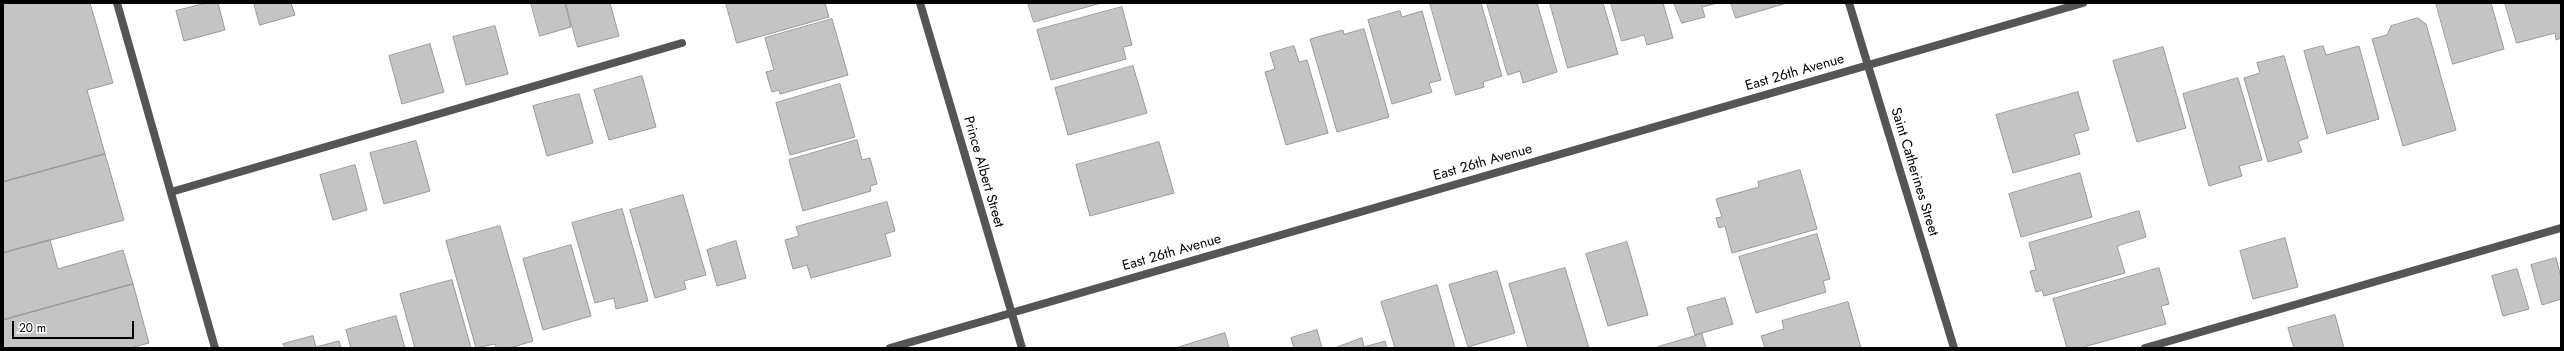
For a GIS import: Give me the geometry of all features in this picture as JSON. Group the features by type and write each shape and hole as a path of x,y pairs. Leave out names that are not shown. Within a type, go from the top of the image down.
{"street":[{"path":"117,3 215,348"},
{"name":"Prince Albert Street","path":"920,3 1022,348"},
{"name":"Saint Catherines Street","path":"1849,3 1954,348"},
{"name":"East 26th Avenue","path":"890,348 2084,3"},
{"path":"171,192 682,43"},
{"path":"2145,348 2561,228"}],"building":[{"path":"3,3 90,3 113,83 87,90 105,154 3,182"},
{"path":"207,3 218,3 225,30 184,41 176,11"},
{"path":"254,3 291,3 295,15 260,25"},
{"path":"531,3 565,3 571,27 540,36"},
{"path":"566,3 610,3 619,36 578,47"},
{"path":"726,3 825,3 829,17 737,43"},
{"path":"1028,3 1101,3 1034,22"},
{"path":"1430,3 1481,3 1502,76 1483,82 1484,87 1456,95"},
{"path":"1487,3 1537,3 1557,72 1523,83 1520,71 1508,75"},
{"path":"1550,3 1603,3 1618,54 1568,68"},
{"path":"1611,3 1663,3 1673,38 1647,45 1644,35 1622,41"},
{"path":"1674,3 1718,3 1702,7 1705,17 1682,23"},
{"path":"1731,3 1787,3 1736,18"},
{"path":"2436,3 2491,3 2504,49 2453,64"},
{"path":"2505,3 2561,3 2561,38 2556,40 2555,33 2517,43"},
{"path":"1122,7 1132,45 1123,47 1126,59 1051,80 1037,30"},
{"path":"1400,11 1402,17 1422,11 1441,80 1429,83 1432,92 1392,104 1368,20"},
{"path":"2418,18 2426,24 2456,130 2403,146 2372,39 2387,35 2391,26"},
{"path":"832,19 848,75 780,94 779,90 772,92 766,72 774,70 765,38"},
{"path":"495,26 508,74 466,85 453,37"},
{"path":"1364,29 1389,117 1337,132 1310,39 1343,30 1344,34"},
{"path":"430,44 444,92 402,104 389,56"},
{"path":"1294,46 1299,62 1307,60 1328,133 1286,145 1265,72 1275,69 1270,53"},
{"path":"2323,46 2326,55 2359,46 2379,119 2327,134 2304,51"},
{"path":"2163,47 2186,128 2137,142 2113,61"},
{"path":"2284,56 2308,138 2298,141 2302,152 2268,162 2244,78 2260,73 2257,63"},
{"path":"1133,66 1147,113 1068,135 1055,88"},
{"path":"642,76 656,127 609,140 594,90"},
{"path":"2238,78 2262,160 2239,166 2242,176 2209,186 2183,94"},
{"path":"840,84 855,137 790,155 776,103"},
{"path":"2078,92 2089,130 2074,134 2080,154 2013,173 1996,115"},
{"path":"579,94 593,143 547,156 533,106"},
{"path":"857,140 862,160 870,158 877,184 870,186 871,191 803,211 789,160"},
{"path":"416,141 430,191 384,204 370,153"},
{"path":"1159,142 1174,193 1090,216 1076,165"},
{"path":"105,154 124,220 3,253 3,182"},
{"path":"355,165 367,210 333,220 320,175"},
{"path":"1800,170 1817,229 1732,253 1725,226 1719,228 1716,218 1722,217 1716,199 1759,187 1758,182"},
{"path":"2080,173 2092,217 2021,237 2009,194"},
{"path":"683,195 706,275 684,281 686,289 655,298 630,210"},
{"path":"887,202 895,231 885,234 891,256 811,278 807,265 793,269 785,240 799,236 796,227"},
{"path":"622,209 648,301 616,309 614,298 595,303 572,223"},
{"path":"2139,211 2146,237 2117,246 2125,273 2044,296 2042,290 2036,292 2030,271 2036,270 2029,243"},
{"path":"500,226 533,341 510,348 496,348 495,344 476,348 446,241"},
{"path":"1817,234 1830,279 1823,281 1826,292 1756,313 1739,257"},
{"path":"2285,238 2298,287 2253,299 2240,251"},
{"path":"50,240 58,269 123,250 133,284 3,320 3,253"},
{"path":"736,241 746,278 717,286 707,250"},
{"path":"1627,242 1648,315 1608,326 1586,254"},
{"path":"571,245 591,316 543,330 523,259"},
{"path":"2556,258 2561,277 2561,299 2542,305 2531,265"},
{"path":"1565,268 1589,348 1528,348 1509,284"},
{"path":"2159,268 2169,304 2161,306 2166,324 2080,348 2067,348 2053,299"},
{"path":"2517,269 2529,309 2503,316 2492,276"},
{"path":"1497,271 1515,333 1468,347 1449,285"},
{"path":"452,280 471,348 415,348 400,294"},
{"path":"133,284 149,343 130,348 3,348 3,320"},
{"path":"1437,285 1455,348 1395,348 1381,302"},
{"path":"1725,298 1733,324 1695,335 1687,308"},
{"path":"1848,302 1861,348 1765,348 1761,336 1784,329 1782,321"},
{"path":"2335,315 2344,348 2294,348 2288,328"},
{"path":"396,316 405,348 351,348 346,330"},
{"path":"1317,330 1322,348 1294,348 1291,338"},
{"path":"1225,333 1229,348 1176,348"},
{"path":"1702,334 1706,348 1658,347"},
{"path":"313,336 316,347 339,341 341,348 285,348 283,344"},
{"path":"1362,338 1364,347 1385,341 1387,348 1335,348"}]}
